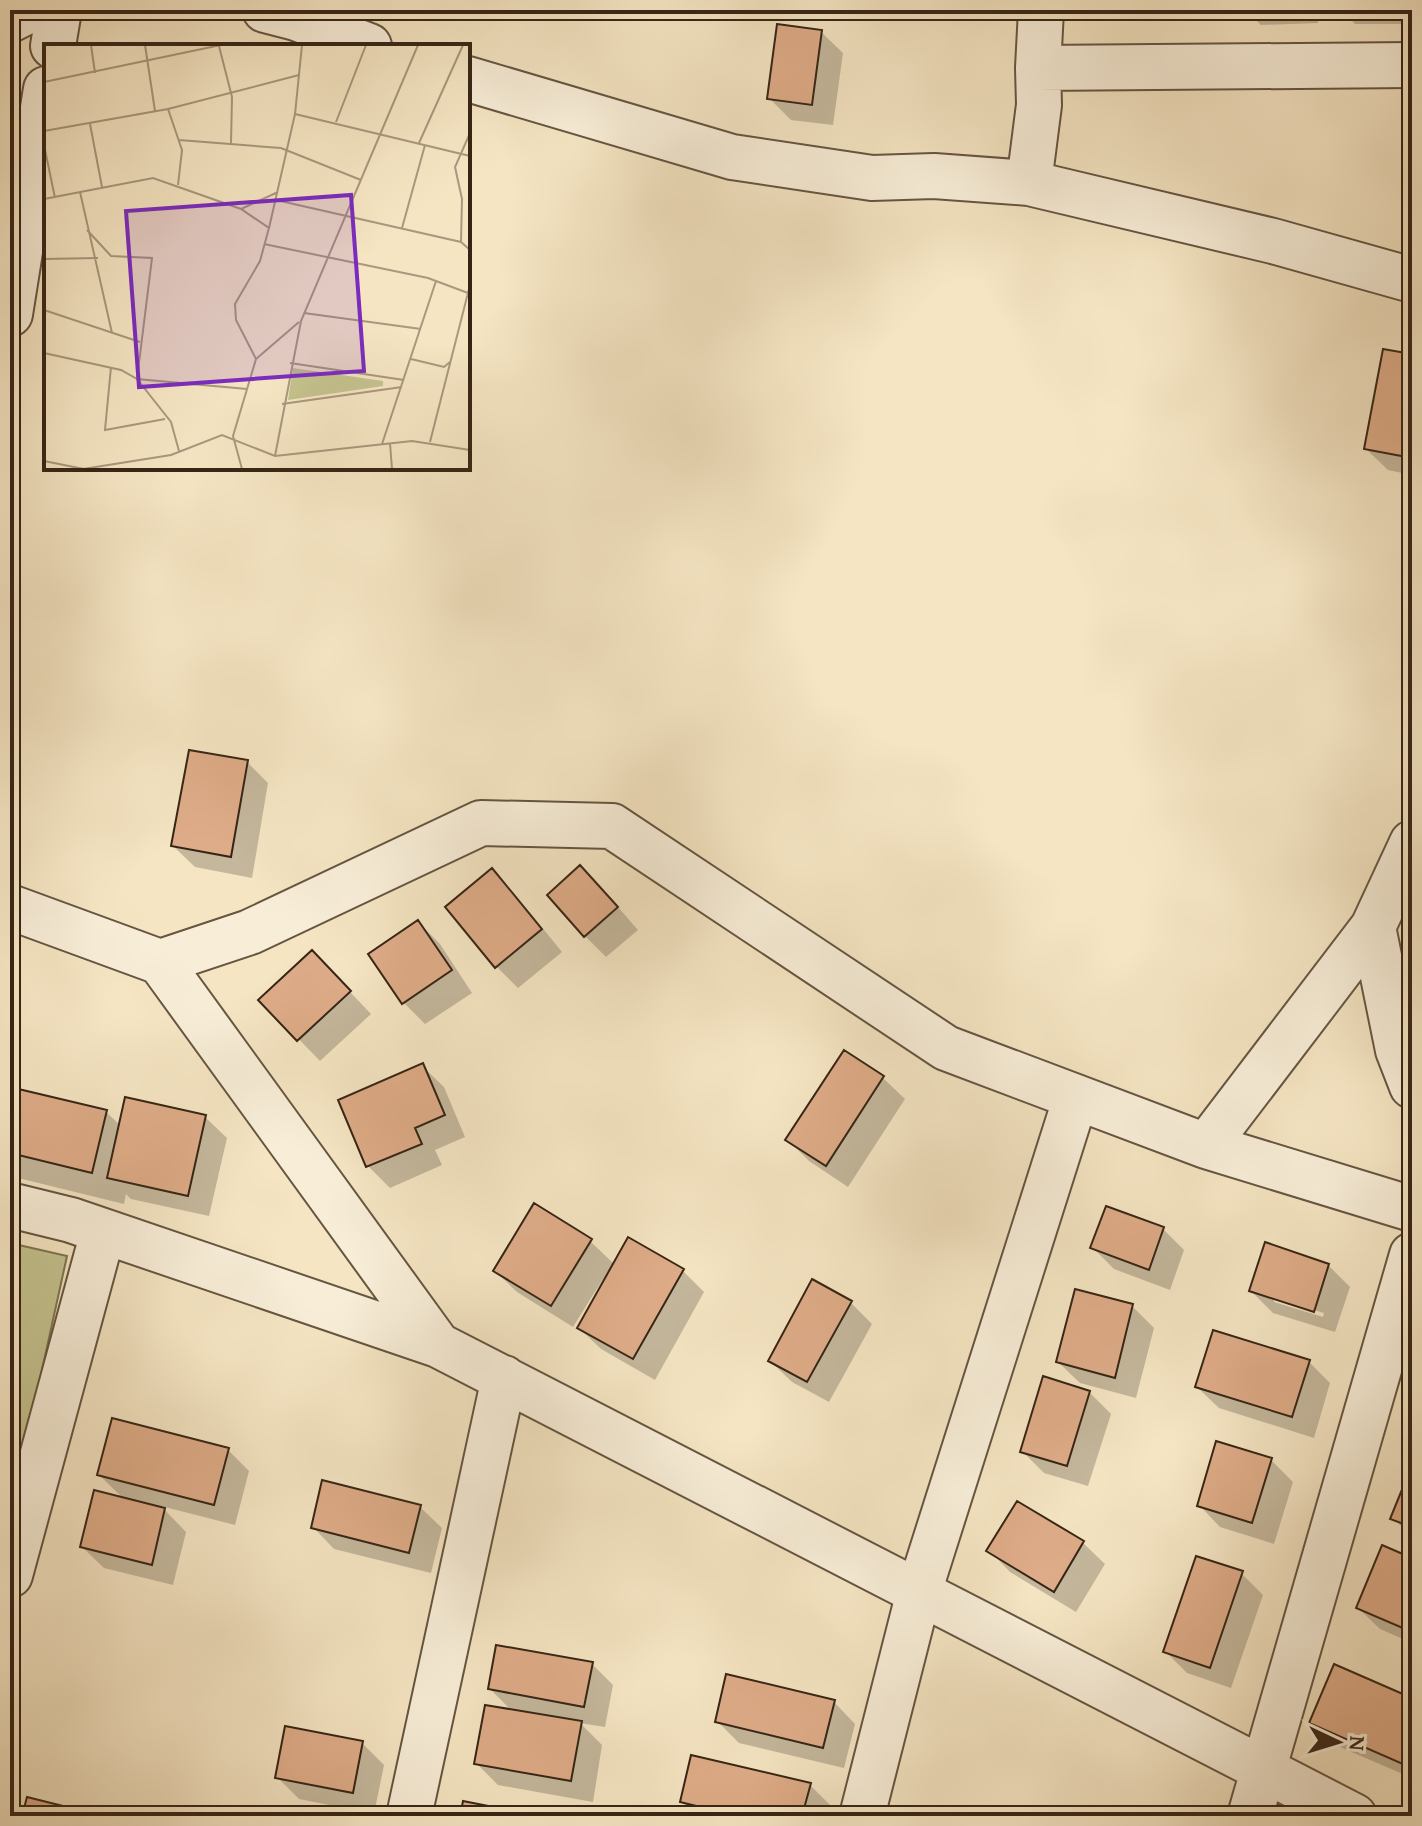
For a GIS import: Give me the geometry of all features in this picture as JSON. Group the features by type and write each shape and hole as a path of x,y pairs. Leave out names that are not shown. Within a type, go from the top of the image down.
{"street":[{"path":"10,20 30,10"},
{"path":"53,44 59,10"},
{"path":"265,10 366,32"},
{"path":"1029,183 1039,105 1041,10"},
{"path":"1038,68 1412,65"},
{"path":"470,80 732,157 872,178 934,176 1029,183 1273,241 1412,280"},
{"path":"10,314 44,102"},
{"path":"160,962 250,932 481,823 612,826 946,1048 1206,1146 1412,1209"},
{"path":"1206,1146 1373,927 1412,843"},
{"path":"10,907 160,962 438,1345"},
{"path":"1373,927 1398,1050 1412,1086"},
{"path":"862,1816 919,1592 1076,1097"},
{"path":"10,1205 71,1220 438,1345 1354,1816"},
{"path":"10,1575 103,1232"},
{"path":"1250,1816 1412,1255"},
{"path":"409,1816 504,1378"}],"shaded area":[{"path":"10,1243 67,1256 10,1516"}],"building":[{"path":"777,24 822,30 812,105 767,99"},
{"path":"1383,349 1412,354 1412,458 1364,449"},
{"path":"189,750 248,760 231,857 171,846"},
{"path":"580,865 618,907 584,937 547,895"},
{"path":"492,868 542,929 495,968 445,907"},
{"path":"418,920 452,970 402,1004 368,954"},
{"path":"312,950 351,991 297,1041 258,1000"},
{"path":"844,1050 884,1076 826,1166 785,1140"},
{"path":"423,1063 445,1115 415,1128 422,1144 366,1167 338,1100"},
{"path":"10,1087 107,1110 92,1173 10,1153"},
{"path":"125,1097 206,1115 188,1196 107,1178"},
{"path":"534,1203 592,1239 551,1306 493,1271"},
{"path":"1106,1206 1164,1227 1149,1270 1090,1248"},
{"path":"628,1237 684,1269 633,1359 577,1328"},
{"path":"1265,1242 1329,1264 1314,1312 1249,1291"},
{"path":"812,1279 852,1301 807,1382 768,1361"},
{"path":"1075,1289 1133,1304 1115,1378 1056,1362"},
{"path":"1213,1330 1310,1360 1292,1417 1195,1387"},
{"path":"1043,1376 1090,1391 1067,1466 1020,1452"},
{"path":"112,1418 229,1448 214,1505 97,1475"},
{"path":"1216,1441 1272,1458 1252,1523 1197,1506"},
{"path":"1412,1465 1412,1527 1390,1519"},
{"path":"322,1480 421,1505 409,1553 311,1528"},
{"path":"94,1490 165,1508 152,1565 80,1547"},
{"path":"1017,1501 1084,1541 1054,1592 986,1551"},
{"path":"1382,1545 1412,1558 1412,1632 1356,1608"},
{"path":"1196,1556 1243,1571 1210,1668 1163,1652"},
{"path":"496,1645 593,1662 584,1707 488,1689"},
{"path":"1334,1664 1412,1698 1412,1750 1405,1765 1309,1723"},
{"path":"726,1674 835,1700 823,1748 715,1722"},
{"path":"485,1705 582,1721 571,1781 474,1764"},
{"path":"285,1726 363,1741 353,1793 275,1778"},
{"path":"691,1755 811,1783 802,1816 737,1816 680,1802"},
{"path":"27,1797 103,1816 22,1816"},
{"path":"463,1801 539,1816 460,1816"}]}
